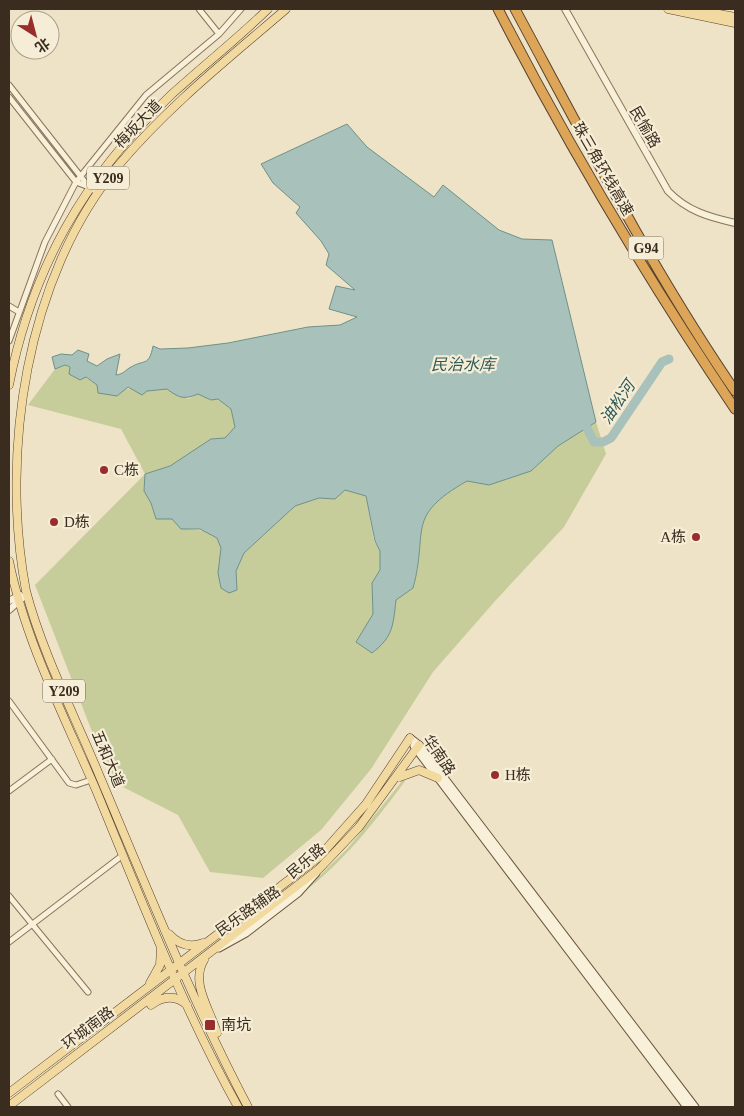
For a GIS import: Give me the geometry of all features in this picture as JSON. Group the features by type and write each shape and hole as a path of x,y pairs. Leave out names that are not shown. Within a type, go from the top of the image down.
{"highway":[{"name":"珠三角环线高速","path":"498,9 544,95 614,218 702,361 735,410"},
{"name":"珠三角环线高速","path":"515,9 622,208 700,338 735,392"}],"main road":[{"name":"梅坂大道","path":"9,385 13,349 52,250 89,187 109,160 149,116 268,9"},
{"name":"梅坂大道","path":"16,404 29,345 50,284 78,223 98,193 116,169 157,123 286,9"},
{"path":"668,9 735,23"},
{"path":"693,9 735,17"},
{"name":"五和大道","path":"16,404 12,484 16,548 26,594 55,670 184,973 248,1107"},
{"name":"五和大道","path":"9,560 18,599 91,780 190,1009 238,1107"},
{"name":"华南路","path":"410,738 696,1107"},
{"name":"民乐路","path":"180,963 303,870 335,842 376,790 410,738"},
{"name":"华南路","path":"418,747 438,778 686,1107"},
{"name":"民乐路","path":"184,973 319,869 353,834 418,747"},
{"path":"394,781 404,774 416,770 426,771 438,778"},
{"path":"164,925 172,937 186,945 196,946 210,941"},
{"path":"145,990 157,973 160,965 162,950 160,941"},
{"path":"211,951 200,968 198,982 226,1061"},
{"name":"环城南路","path":"9,1093 180,963"},
{"name":"环城南路","path":"9,1106 184,973"},
{"path":"116,1012 122,1020 164,997 178,998 190,1009"}],"street":[{"path":"199,9 219,34"},
{"path":"9,342 45,242 76,182 146,95 219,34 241,9"},
{"name":"民愉路","path":"565,9 668,191 685,206 698,213 735,223"},
{"path":"9,84 89,187"},
{"path":"9,97 76,182 98,193"},
{"path":"9,306 19,312"},
{"path":"9,610 18,599 26,594"},
{"path":"9,601 18,599"},
{"path":"9,701 71,784 76,785 91,780"},
{"path":"9,791 52,759"},
{"path":"9,942 123,854"},
{"path":"9,896 88,992"},
{"path":"58,1094 68,1107"}],"green space":[{"path":"65,365 97,385 147,391 168,388 188,399 198,394 211,400 218,399 231,409 235,427 225,438 211,439 170,466 145,474 121,429 28,405 55,369"},
{"path":"596,422 606,454 564,527 496,600 433,672 371,769 321,830 263,878 210,872 178,815 123,787 105,765 35,585 145,474 144,491 151,503 156,519 172,519 181,529 193,529 212,534 220,543 221,558 218,573 237,590 236,571 244,553 295,506 319,498 335,499 345,490 366,496 374,541 380,551 380,570 372,583 373,614 356,642 393,621 396,600 413,588 422,526 426,515 447,494 467,481 489,485 531,471 558,446"},
{"path":"403,780 405,781 394,796 357,842 301,894 348,848"}],"water":[{"name":"民治水库","path":"347,124 367,147 434,197 443,185 499,230 522,239 552,240 596,422 558,446 531,471 489,485 467,481 434,505 426,515 422,526 413,588 396,600 391,630 384,642 372,653 356,642 373,614 372,583 380,570 380,551 375,541 366,496 345,490 335,499 319,498 295,506 244,553 236,571 237,590 229,593 221,588 218,573 221,548 217,538 200,529 181,529 172,519 156,519 151,503 144,491 145,474 170,466 211,439 225,438 235,427 231,409 218,399 211,400 198,394 182,397 167,389 147,391 142,395 128,387 117,396 98,393 97,385 86,377 80,380 69,374 70,367 65,365 55,369 52,357 61,354 72,355 78,350 89,354 87,361 97,366 107,359 120,354 116,375 148,360 153,346 160,349 188,348 228,343 308,327 340,325 357,317 329,309 336,286 355,290 326,265 329,254 321,241 296,213 300,207 273,183 261,164"}],"waterway":[{"name":"油松河","path":"587,428 594,442 603,442 611,438 662,362 669,359"}],"place":[{"name":"C栋","path":"104,470"},
{"name":"D栋","path":"54,522"},
{"name":"A栋","path":"696,537"},
{"name":"H栋","path":"495,775"},
{"name":"南坑","path":"210,1025"}]}
